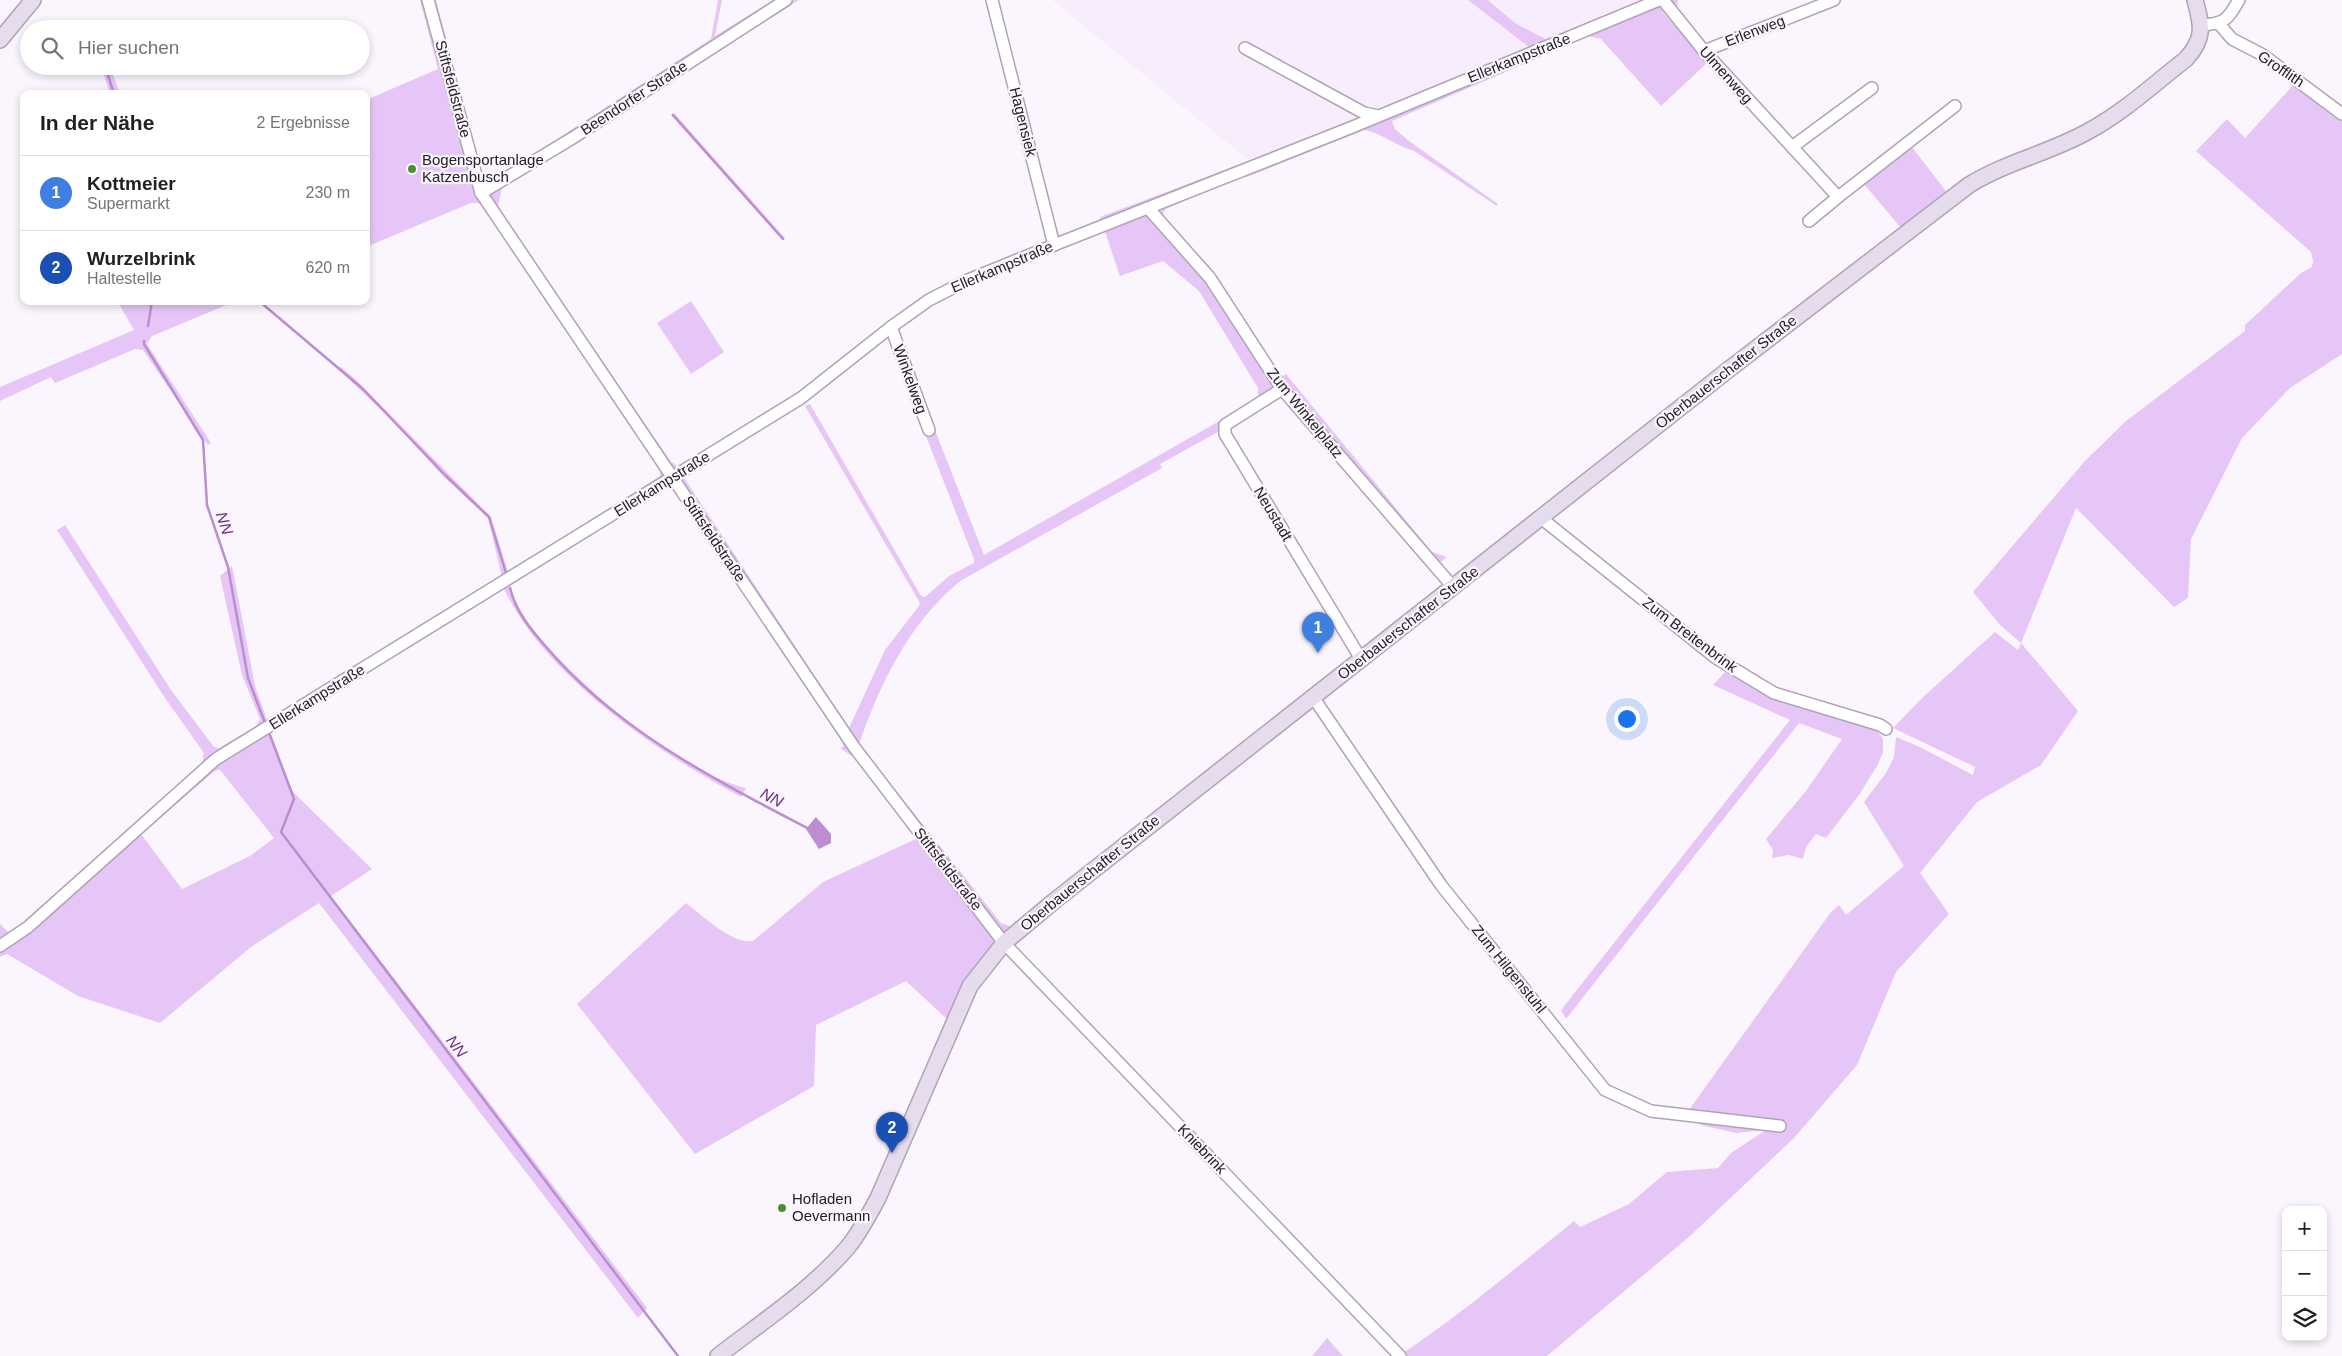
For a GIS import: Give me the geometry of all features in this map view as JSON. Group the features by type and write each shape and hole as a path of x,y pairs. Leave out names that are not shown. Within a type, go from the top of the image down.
{"main road":[{"path":"0,40 33,0"},
{"name":"Oberbauerschafter Straße","path":"718,1356 818,1277 848,1246 865,1223 878,1198 970,986 1004,943 1052,902 1728,370 1969,185 1991,171 2086,133 2107,120 2186,59 2196,48 2201,26 2195,0"}],"street":[{"name":"Stiftsfeldstraße","path":"428,0 481,193 854,747 1004,943"},
{"name":"Beendorfer Straße","path":"481,193 571,139 786,0"},
{"name":"Hagensiek","path":"992,0 1054,245"},
{"name":"Ellerkampstraße","path":"0,946 28,928 216,759 800,398 929,300 968,280 1378,116 1661,0"},
{"name":"Ulmenweg","path":"1661,0 1704,51 1838,198"},
{"name":"Erlenweg","path":"1704,51 1834,0"},
{"path":"2201,26 2220,24 2230,15 2239,0"},
{"name":"Grofflith","path":"2220,24 2232,39 2263,55 2342,114"},
{"path":"1245,48 1364,112 1378,116"},
{"path":"1792,147 1872,88"},
{"path":"1809,221 1955,106"},
{"name":"Zum Winkelplatz","path":"1148,208 1210,278 1282,389 1453,587"},
{"name":"Winkelweg","path":"891,327 929,430"},
{"name":"Neustadt","path":"1282,389 1225,425 1225,434 1361,659"},
{"name":"Zum Breitenbrink","path":"1541,518 1716,658 1774,693 1880,725 1886,729"},
{"name":"Zum Hilgenstuhl","path":"1313,697 1441,885 1605,1090 1651,1111 1780,1126"},
{"name":"Kniebrink","path":"1004,943 1400,1356"}],"shaded area":[{"path":"420,0 436,0 483,177 488,181 494,180 711,39 718,0 722,0 715,36 773,0 799,0 502,188 498,207 671,462 675,464 849,728 885,650 920,603 805,406 810,404 921,596 925,597 949,576 974,563 974,559 890,344 898,336 984,555 1258,399 1258,388 1199,291 1163,261 1120,276 1100,217 1362,118 1529,47 1468,0 1488,0 1515,23 1547,40 1643,0 1678,0 1676,12 1662,11 1707,63 1661,106 1601,39 1589,36 1392,121 1395,129 1409,141 1498,204 1497,206 1414,151 1364,130 1247,177 1239,177 1166,209 1163,213 1164,220 1172,231 1217,276 1280,378 1286,374 1432,552 1447,557 1431,570 1283,396 1160,464 1162,468 960,581 925,616 898,656 877,699 859,744 1001,923 1010,926 975,971 949,1021 906,981 816,1025 814,1086 695,1154 577,1004 686,903 727,934 745,941 753,941 823,882 918,838 855,758 840,748 843,747 843,742 675,491 670,487 663,488 508,586 519,608 533,629 574,674 601,699 660,745 720,779 746,788 741,797 708,779 640,735 575,682 547,652 523,621 504,589 270,733 293,792 372,869 331,896 647,1308 638,1318 319,903 251,947 160,1023 78,996 7,954 0,957 0,924 10,934 202,763 204,753 165,698 57,530 65,525 171,690 214,747 219,748 256,726 260,719 242,675 220,576 232,566 255,686 267,720 502,577 488,518 441,474 395,423 336,367 341,367 356,380 491,517 508,572 660,476 660,469 488,212 479,203 471,203 370,245 370,98 438,69","holes":["216,770 220,770 274,838 250,856 182,889 141,834"]},
{"path":"1052,0 1468,0 1529,47 1362,118 1248,160"},
{"path":"1488,0 1643,0 1546,40 1515,23"},
{"path":"104,75 113,75 119,90 109,90"},
{"path":"2295,83 2342,118 2342,354 2290,388 2242,438 2191,539 2188,598 2174,607 2076,508 2021,643 2001,626 1973,592 2085,461 2126,421 2245,331 2245,325 2301,273 2312,267 2311,252 2196,151 2227,119 2245,138"},
{"path":"674,113 785,238 783,240 671,115"},
{"path":"1911,146 1946,191 1901,228 1864,184"},
{"path":"691,301 724,352 691,374 657,323"},
{"path":"119,305 226,305 152,336 147,344 211,443 208,445 143,350 135,349 55,383 51,377 0,401 0,387 134,330"},
{"path":"1995,632 2018,650 2021,643 2078,711 2041,765 1977,802 1920,873 1949,914 1896,972 1857,1065 1794,1138 1690,1236 1547,1356 1391,1356 1012,959 1021,950 1403,1353 1469,1306 1574,1221 1580,1227 1629,1204 1667,1172 1718,1168 1731,1153 1766,1130 1737,1133 1700,1125 1700,1110 1689,1110 1831,912 1839,905 1846,915 1904,866 1864,802 1886,773 1894,757 1896,737 1920,747 1973,775 1975,767 1893,728 1922,698"},
{"path":"1725,672 1763,692 1811,710 1876,729 1883,739 1883,753 1859,795 1826,838 1816,834 1806,847 1803,859 1789,855 1772,858 1773,850 1766,839 1806,791 1842,739 1799,723 1566,1019 1561,1010 1790,720 1713,685"},
{"path":"816,817 831,834 831,843 819,849 806,829"},
{"path":"1327,1338 1343,1356 1312,1356"}],"waterway":[{"path":"108,75 113,90"},
{"path":"673,115 783,239"},
{"name":"NN","path":"148,326 151,305"},
{"name":"NN","path":"264,305 363,389 445,475 489,517 506,573"},
{"name":"NN","path":"144,341 144,344 203,440 207,505 228,567 248,678 265,723"},
{"name":"NN","path":"510,588 520,613 535,634 574,677 604,704 668,750 702,771 807,828"},
{"name":"NN","path":"270,735 294,799 281,832 678,1356"}],"place":[{"name":"Bogensportanlage Katzenbusch","path":"412,169"},
{"name":"Kottmeier","path":"1318,653"},
{"name":"Wurzelbrink","path":"892,1153"},
{"name":"Hofladen Oevermann","path":"782,1208"}]}
